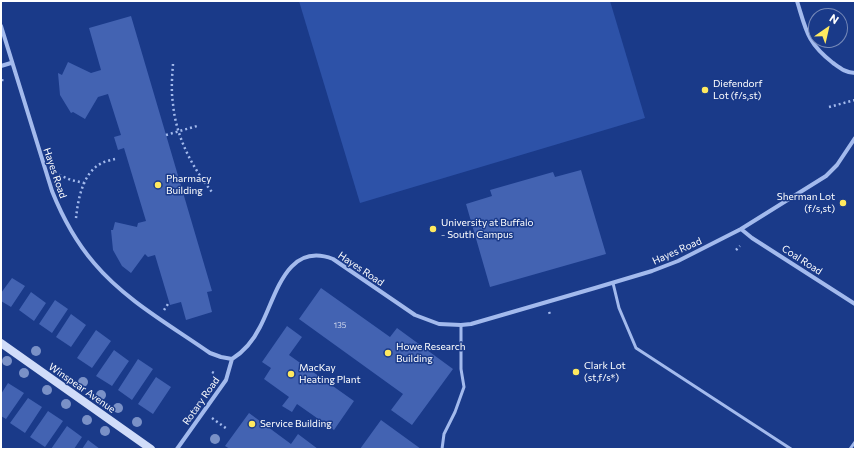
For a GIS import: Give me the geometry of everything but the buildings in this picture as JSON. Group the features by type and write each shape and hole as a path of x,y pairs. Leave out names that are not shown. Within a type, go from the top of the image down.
{"street":[{"path":"797,1 806,30 816,49 837,66 855,76"},
{"name":"Hayes Road","path":"1,26 11,63 52,191 60,210 84,250 126,294 210,353 232,359 250,344 260,327 281,282 293,265 301,258 309,256 325,256 333,259 405,310 415,315 440,324 461,325 476,323 613,283 678,261 740,229 826,176 837,165 855,138"},
{"path":"1,66 11,63"},
{"path":"848,73 855,73"},
{"name":"Coal Road","path":"740,229 855,304"},
{"name":"Winspear Avenue","path":"1,343 151,449"},
{"name":"Rotary Road","path":"178,449 226,380 232,359"}],"lane":[{"path":"613,283 619,308 636,348 790,449"},
{"path":"442,449 444,434 455,412 464,387 461,369 461,325"},
{"path":"850,449 855,442"}],"path":[{"path":"173,64 173,104 178,131 192,163 212,192"},
{"path":"829,107 855,100"},
{"path":"166,135 197,126"},
{"path":"76,218 80,193 84,183 101,163 114,159"},
{"path":"59,175 84,183"},
{"path":"736,250 740,246"},
{"path":"164,310 168,304"},
{"path":"212,418 227,429"}],"shaded area":[{"path":"299,1 610,1 645,118 360,203"}],"place":[{"name":"Diefendorf Lot (f/s,st)","path":"705,90"},
{"name":"Pharmacy Building","path":"158,185"},
{"name":"Sherman Lot (f/s,st)","path":"843,203"},
{"name":"University at Buffalo - South Campus","path":"433,229"},
{"name":"Howe Research Building","path":"388,353"},
{"name":"Clark Lot (st,f/s*)","path":"576,372"},
{"name":"MacKay Heating Plant","path":"291,374"},
{"name":"Service Building","path":"252,424"}]}
